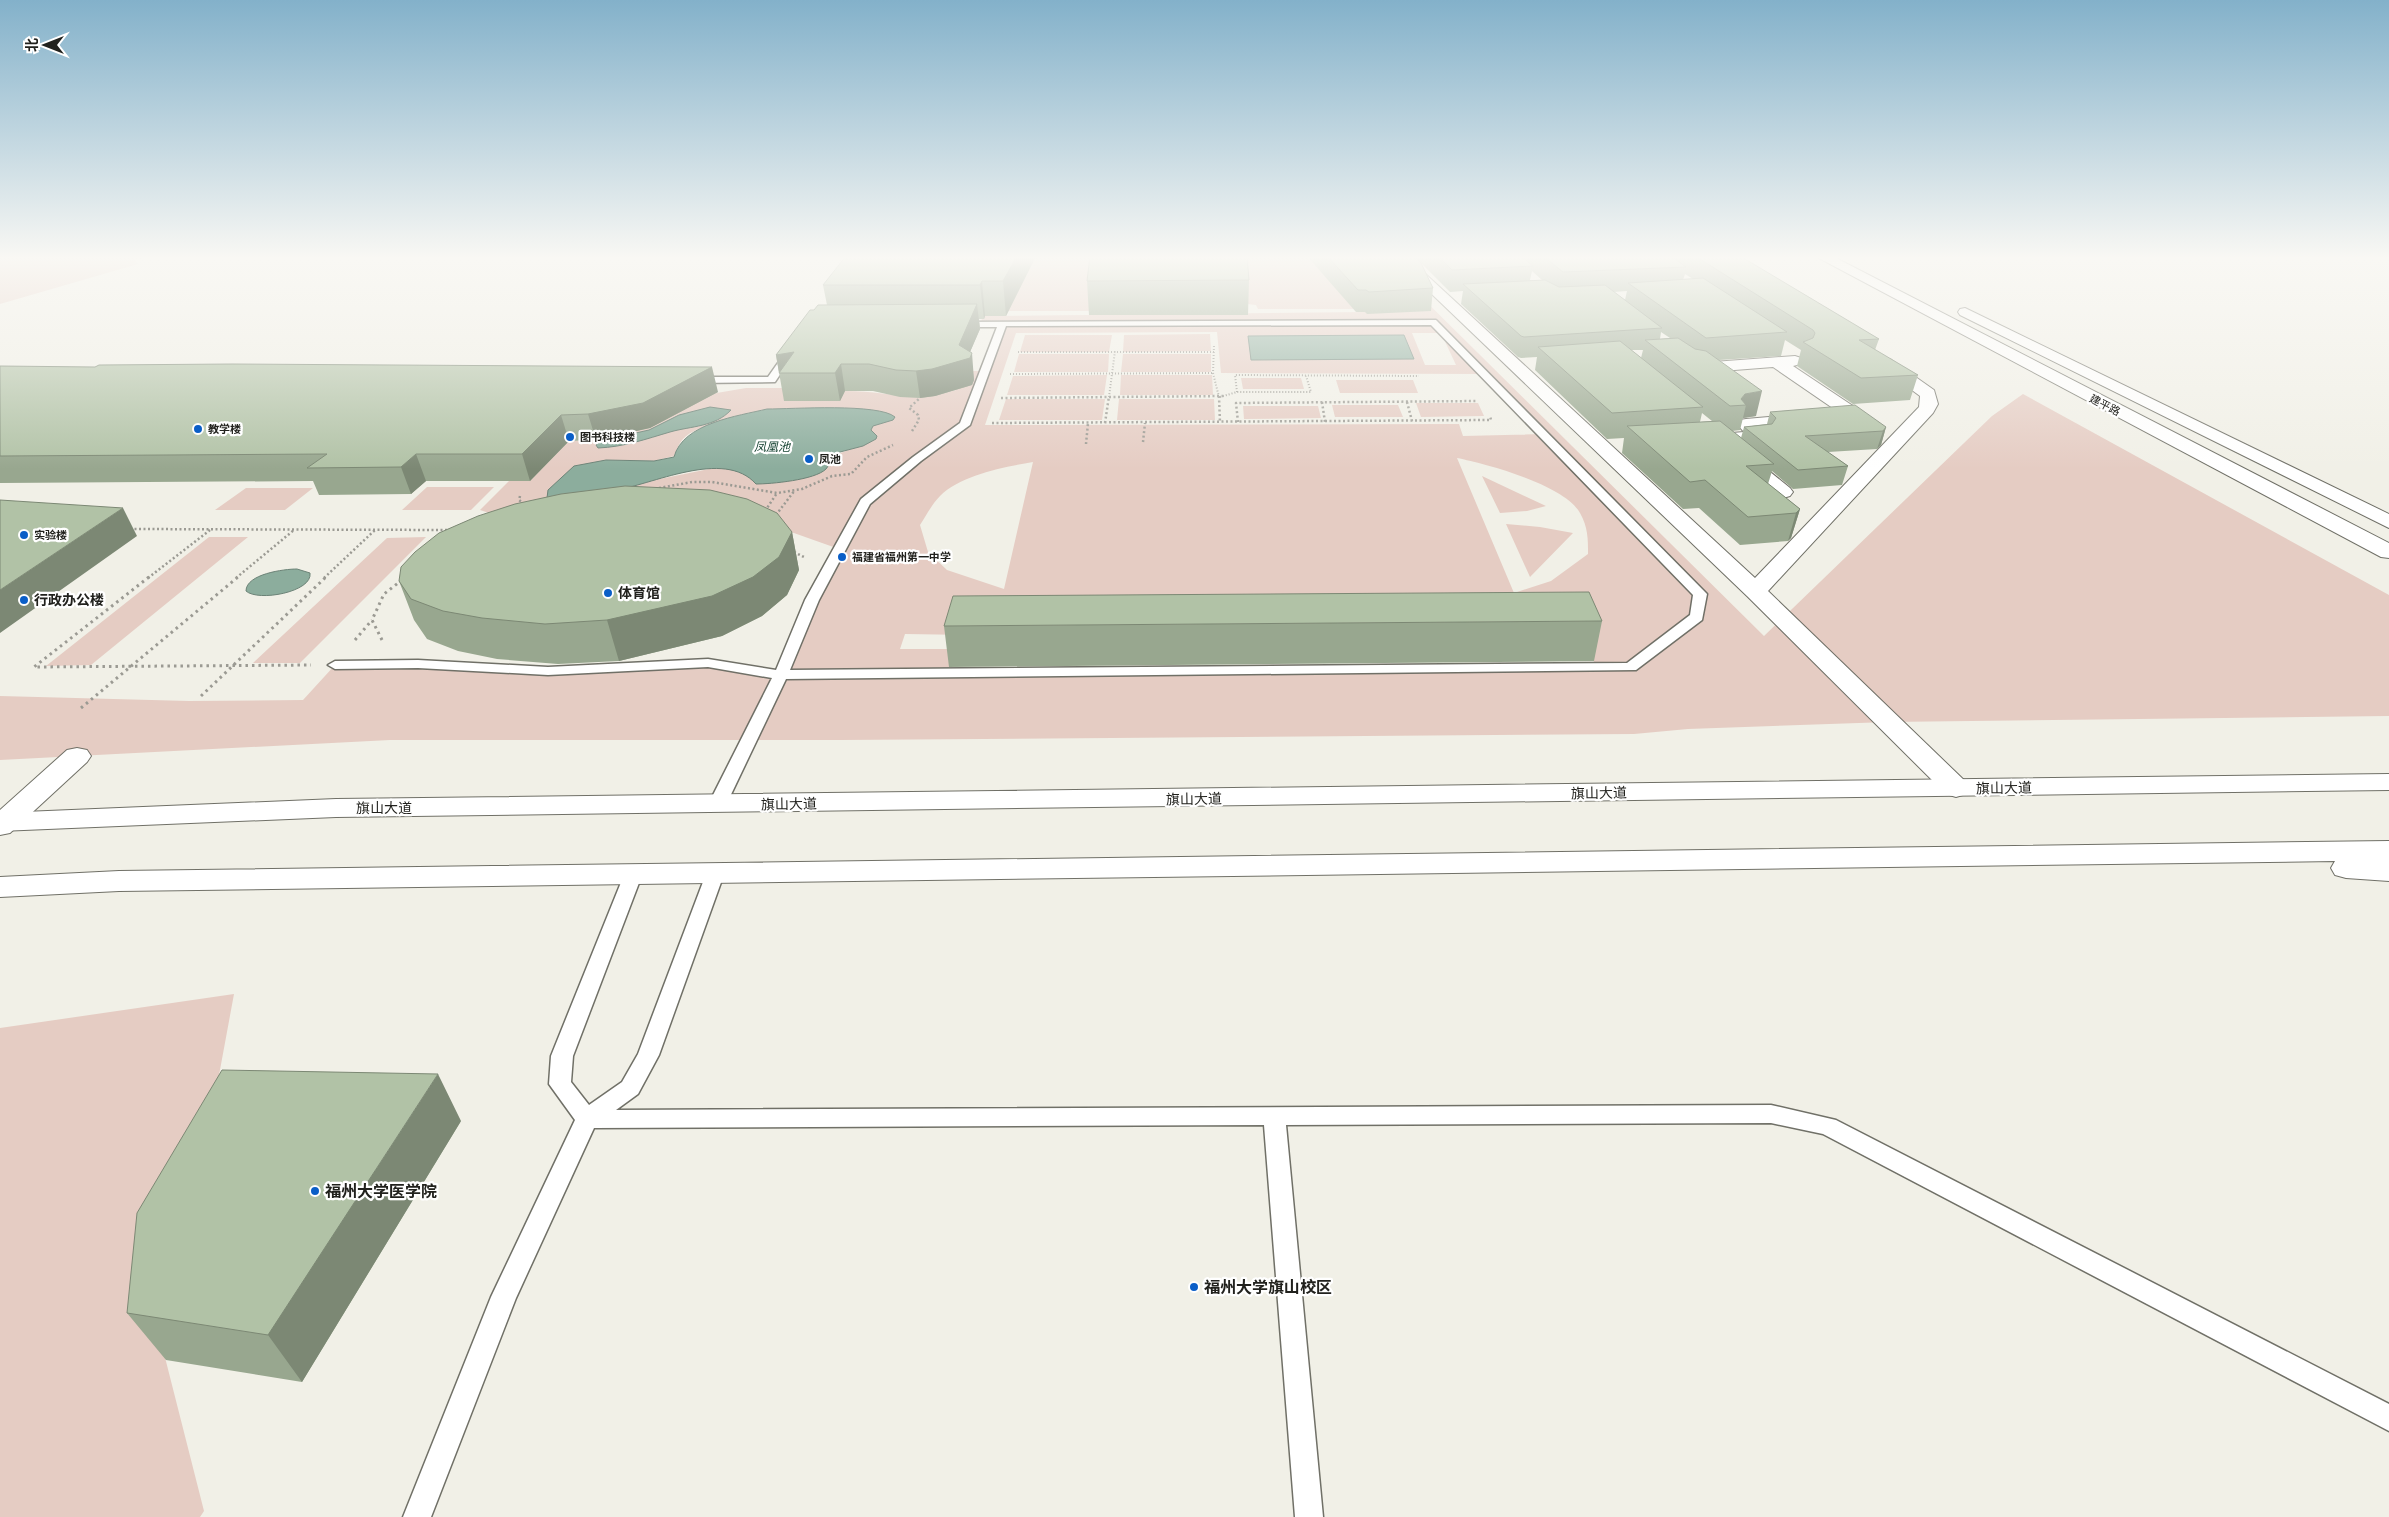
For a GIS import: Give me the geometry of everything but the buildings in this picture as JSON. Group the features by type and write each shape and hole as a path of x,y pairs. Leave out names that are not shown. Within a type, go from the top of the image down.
{"main road":[{"path":"1483,327 1611,446 1754,591 1956,788"},
{"name":"建平路","path":"1957,327 2389,552"},
{"name":"建平路","path":"1996,327 2389,522"},
{"path":"1754,591 1927,409 1930,398 1923,389 1865,351"},
{"path":"1678,354 1696,368 1780,355 1849,413 1848,416 1746,424 1760,436 1689,441"},
{"path":"1695,420 1783,492"},
{"path":"1,823 77,756"},
{"name":"旗山大道","path":"1,823 336,808 717,805 2389,782"},
{"path":"0,887 128,881 2389,852"},
{"path":"2150,855 2389,871"}],"lane":[{"path":"717,805 781,675 812,600 865,502 966,422 1001,327"},
{"path":"335,665 418,664 548,671 708,663 781,675 1631,667 1697,617 1700,594 1438,327"},
{"path":"682,380 771,380 799,339"},
{"path":"417,1517 504,1297 587,1119 630,1088 648,1055 715,874"},
{"path":"587,1119 560,1084 562,1056 633,875"},
{"path":"587,1119 1771,1114 1828,1126 2389,1418"},
{"path":"1274,1116 1309,1517"}],"path":[{"path":"1105,422 1116,343"},
{"path":"1214,343 1213,373 1218,397 1220,422"},
{"path":"992,352 1214,352"},
{"path":"984,374 1213,373"},
{"path":"1237,392 1235,375 1419,376"},
{"path":"975,398 1218,397 1237,392 1311,392 1306,376"},
{"path":"912,432 919,420 918,415 910,408 920,398"},
{"path":"1238,422 1236,403 1484,401"},
{"path":"1322,402 1325,422"},
{"path":"1407,402 1412,421"},
{"path":"966,422 1492,420"},
{"path":"1086,444 1088,422"},
{"path":"1143,442 1145,422"},
{"path":"654,489 692,482 712,482 778,493 795,490 832,476 850,474 858,469 867,457 899,441"},
{"path":"768,518 776,515 795,490"},
{"path":"764,513 778,493"},
{"path":"520,496 519,500 526,506"},
{"path":"125,526 132,530 454,530 447,537"},
{"path":"210,530 34,667 335,665"},
{"path":"81,708 294,530"},
{"path":"201,696 375,530"},
{"path":"792,551 799,556 830,566"},
{"path":"406,577 384,594 372,620 384,643 418,664"}],"shaded area":[{"path":"1001,327 1452,327 1764,636 1992,416 2023,394 2389,595 2389,716 1888,722 1688,729 1634,734 841,740 390,740 0,760 0,696 189,701 303,700 335,665 548,671 708,663 781,675 839,549 777,527 501,517 480,510 510,480 530,481 569,441 596,440 650,428 699,396 746,388 793,388 839,401 845,391 926,396 956,390 962,371 985,371","holes":["1217,332 1221,373 1484,374 1543,434 1463,436 1459,424 985,425 1016,333","1412,333 1441,333 1456,365 1425,365","767,409 861,409 892,415 893,420 873,426 871,429 876,439 833,456 826,469 749,476 732,468 714,468 645,482 613,491 548,490 561,479 606,460 654,461 674,456 682,441 699,429 722,420","1457,458 1524,477 1559,493 1572,503 1583,518 1588,538 1588,554 1551,581 1514,593","1033,462 1004,589 947,570 928,552 920,525 940,496 971,477 996,469","905,634 1587,644 1596,667 948,673 955,649 900,649"]},
{"path":"1210,334 1211,351 1123,352 1124,335"},
{"path":"1025,335 1112,335 1109,352 1020,352"},
{"path":"1019,354 1109,354 1108,372 1014,372"},
{"path":"1123,354 1211,354 1211,372 1121,372"},
{"path":"1107,375 1104,395 1007,395 1013,376"},
{"path":"1121,375 1212,375 1213,395 1120,395"},
{"path":"1241,378 1301,378 1304,389 1243,389"},
{"path":"1336,380 1413,380 1418,393 1340,393"},
{"path":"1006,399 1105,399 1102,420 999,420"},
{"path":"1119,399 1214,399 1215,420 1117,420"},
{"path":"1416,403 1478,403 1484,416 1421,417"},
{"path":"1332,405 1398,405 1403,417 1335,417"},
{"path":"1243,406 1318,406 1321,418 1244,419"},
{"path":"1482,476 1546,506 1527,511 1500,513"},
{"path":"427,487 494,487 471,510 402,510"},
{"path":"246,488 313,488 285,510 215,510"},
{"path":"1506,524 1540,527 1573,533 1530,577"},
{"path":"209,537 248,537 91,665 46,666"},
{"path":"426,537 300,663 253,663 387,538"},
{"path":"234,994 210,1124 156,1322 204,1511 200,1517 0,1517 0,1028"}],"water":[{"path":"1404,335 1414,359 1251,360 1248,336"},
{"path":"710,407 731,410 725,416 710,423 617,446 598,448 596,445 600,441 649,430 679,415"},
{"name":"凤凰池","path":"854,408 886,413 895,417 893,420 873,426 871,430 877,436 876,439 863,446 833,455 826,469 803,479 756,484 742,474 726,469 707,469 687,472 612,491 547,498 548,490 574,466 606,460 654,461 674,457 679,445 688,436 700,429 727,418 767,409"},
{"path":"297,569 310,573 309,580 294,590 261,596 246,591 252,580 275,571"}],"place":[{"name":"教学楼","path":"198,429"},
{"name":"图书科技楼","path":"570,437"},
{"name":"凤池","path":"809,459"},
{"name":"实验楼","path":"24,535"},
{"name":"福建省福州第一中学","path":"842,557"},
{"name":"体育馆","path":"608,593"},
{"name":"行政办公楼","path":"24,600"},
{"name":"福州大学医学院","path":"315,1191"},
{"name":"福州大学旗山校区","path":"1194,1287"}]}
